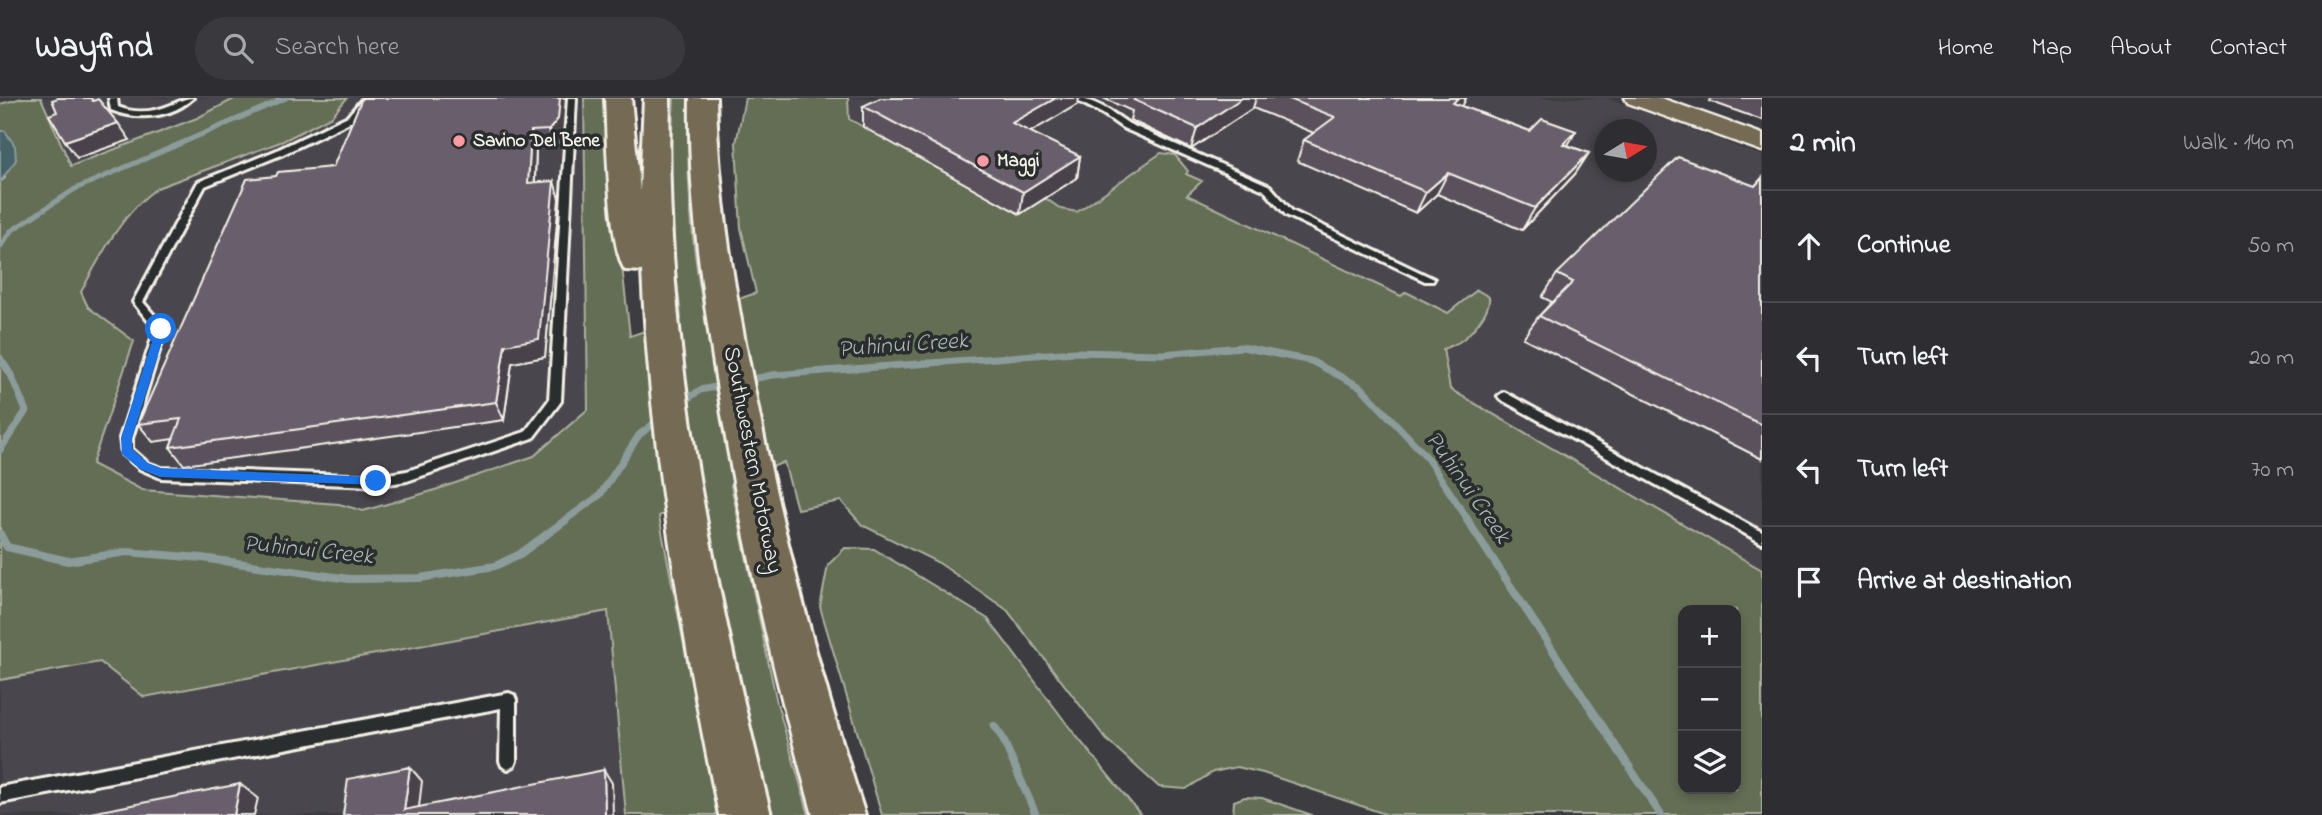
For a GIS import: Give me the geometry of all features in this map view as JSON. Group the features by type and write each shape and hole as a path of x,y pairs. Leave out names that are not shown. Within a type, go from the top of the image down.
{"highway":[{"path":"618,98 628,221 640,281 660,338"},
{"path":"657,98 654,214 660,338 683,505 705,626 745,815"},
{"name":"Southwestern Motorway","path":"703,98 705,188 751,476 789,637 839,815"},
{"path":"722,305 724,151 729,98"}],"main road":[{"path":"1637,98 1762,143"}],"lane":[{"path":"113,98 114,108 121,112 141,113 165,111 189,98"},
{"path":"367,98 351,118 278,153 211,178 200,187 138,302 161,329 126,438 126,451 144,466 160,473 376,481 407,476 529,435 555,401 572,98"},
{"path":"1076,98 1106,112 1126,126 1267,188 1289,213 1429,279"},
{"path":"1504,396 1762,538"},
{"path":"0,794 509,700 508,761"}],"shaded area":[{"path":"41,98 236,98 197,118 71,166"},
{"path":"347,98 584,98 588,409 534,456 363,511 339,504 142,490 91,463 133,341 88,307 80,292 106,245 144,198 157,188 283,141 332,116"},
{"path":"769,98 1607,98 1762,156 1762,570 1450,389 1072,278"},
{"path":"608,610 626,815 0,815 0,680 100,662 144,697"}],"green space":[{"path":"22,98 41,98 71,166 197,118 236,98 347,98 332,116 283,141 157,188 123,222 81,292 88,307 134,341 92,464 142,490 339,504 363,511 534,456 588,409 584,98 608,98 611,170 630,336 681,319 668,195 674,98 690,98 690,205 704,311 756,293 741,228 736,143 745,98 848,98 849,119 1020,214 1045,198 1061,209 1077,212 1161,153 1175,155 1188,171 1186,174 1202,181 1187,195 1401,296 1406,292 1448,313 1477,290 1489,297 1484,315 1469,334 1443,349 1450,389 1762,570 1762,815 1388,815 1263,773 1237,767 1213,772 1186,789 1159,787 1106,739 1007,610 939,563 862,525 841,501 797,509 784,462 731,485 777,703 809,815 771,815 728,632 704,496 659,516 717,815 626,815 608,611 144,697 100,662 0,680 0,182 5,178 5,132 0,131 0,104"},
{"path":"845,548 874,549 988,619 1073,732 1141,815 882,815 820,607 828,565"},
{"path":"1245,797 1262,798 1312,815 1233,815 1234,801"}],"water":[{"path":"0,131 5,131 15,146 16,160 0,182"}],"building":[{"path":"91,98 93,101 98,99 118,123 65,141 49,115 57,112 52,100"},
{"path":"362,98 560,98 558,119 549,130 531,131 528,183 554,181 539,339 505,345 496,402 170,447 181,419 138,424 247,179 276,176 278,172 333,167"},
{"path":"880,98 1056,98 1012,123 1080,156 1023,192 863,106"},
{"path":"1242,98 1197,128 1134,100"},
{"path":"1287,98 1458,98 1453,103 1530,131 1542,119 1576,131 1563,144 1589,153 1535,208 1448,173 1426,192 1304,140 1335,117"},
{"path":"1678,157 1755,186 1762,178 1762,425 1539,316 1573,282 1557,274 1652,182 1657,182 1657,177"},
{"path":"410,767 404,810 604,770 605,815 343,815 348,779"},
{"path":"240,784 234,815 80,815"}],"waterway":[{"name":"Puhinui Creek","path":"0,247 11,231 75,189 286,98"},
{"name":"Puhinui Creek","path":"744,381 772,375 1075,352 1163,354 1242,347 1311,361 1361,387 1425,455 1469,521"},
{"name":"Puhinui Creek","path":"0,358 11,375 26,411 0,450"},
{"name":"Puhinui Creek","path":"682,403 700,390 725,385"},
{"name":"Puhinui Creek","path":"564,521 600,495 639,435 661,418"},
{"name":"Puhinui Creek","path":"0,534 7,547 68,561 127,552 202,558 349,579 420,578 495,566 520,554 566,520"},
{"name":"Puhinui Creek","path":"1467,520 1661,815"},
{"path":"994,726 1002,737 1036,815"}],"place":[{"name":"Savino Del Bene","path":"459,141"},
{"name":"Maggi","path":"983,161"}],"route":[{"path":"161,329 126,438 126,451 144,466 160,473 376,481"}]}
